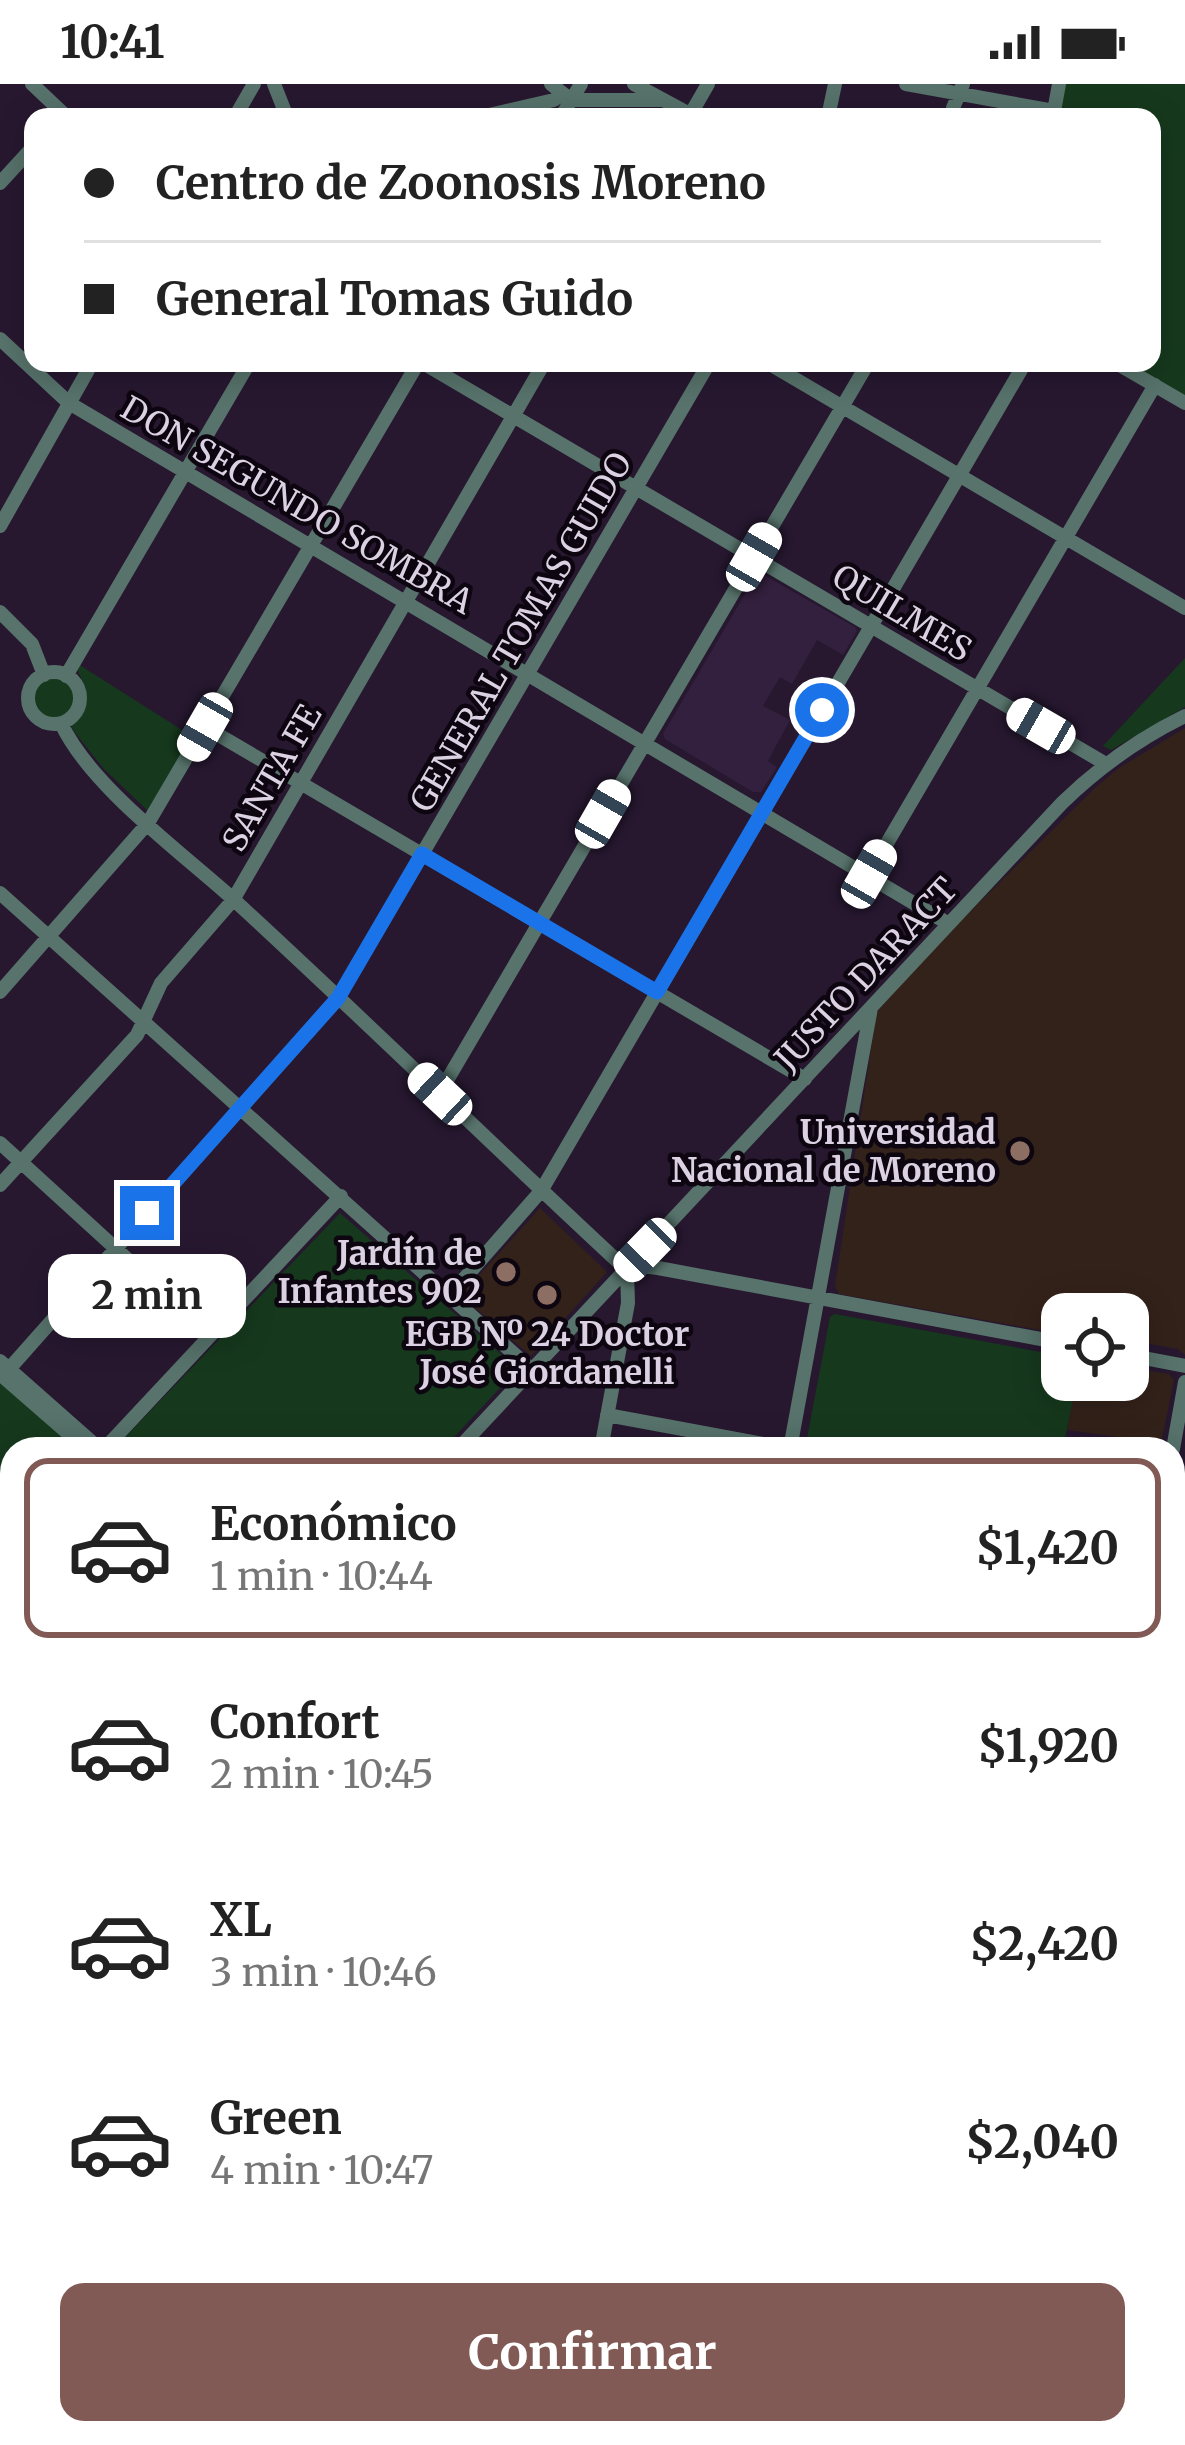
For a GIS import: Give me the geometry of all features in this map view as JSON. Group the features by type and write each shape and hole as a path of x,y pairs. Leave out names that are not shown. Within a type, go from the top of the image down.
{"street":[{"path":"32,84 56,108"},
{"path":"519,108 554,100 581,84"},
{"path":"634,84 677,108"},
{"path":"906,84 961,89 1031,108"},
{"path":"562,93 663,100"},
{"path":"0,183 24,157"},
{"name":"DON SEGUNDO SOMBRA","path":"0,339 24,361"},
{"name":"DON SEGUNDO SOMBRA","path":"36,372 69,403 950,924"},
{"path":"0,526 87,372"},
{"path":"66,676 244,372"},
{"path":"0,992 148,824 415,372"},
{"name":"QUILMES","path":"436,372 1106,764"},
{"name":"SANTA FE","path":"0,1185 137,1035 169,973 233,900 539,372"},
{"name":"GENERAL TOMAS GUIDO","path":"3,1368 338,998 705,372"},
{"path":"783,372 1185,608"},
{"path":"440,1094 863,372"},
{"path":"449,1296 541,1191 1020,372"},
{"path":"1131,372 1185,404"},
{"path":"869,874 1155,386"},
{"path":"0,612 32,644 44,675"},
{"path":"44,675 66,676 78,688 75,713 61,723 44,722 31,710 29,692 44,675"},
{"name":"JUSTO DARACT","path":"469,1437 1063,803 1138,741 1185,716"},
{"path":"61,723 107,785 627,1270 629,1287 603,1437"},
{"path":"205,727 805,1079"},
{"path":"0,893 532,1370"},
{"path":"792,1437 871,1008"},
{"path":"0,1143 171,1299 217,1328"},
{"path":"115,1437 341,1196"},
{"path":"627,1270 658,1268 1041,1339"},
{"path":"1149,1359 1185,1366"},
{"path":"3,1368 80,1437"},
{"path":"1175,1437 1185,1382"},
{"path":"607,1414 727,1437"}],"shaded area":[{"path":"762,574 857,631 843,655 817,640 792,684 780,677 763,706 790,720 768,761 777,767 761,792 753,792 663,734 756,575"},
{"name":"Universidad Nacional de Moreno","path":"1185,728 1185,1355 1178,1349 1149,1344 1149,1293 1041,1293 1041,1330 839,1294 835,1286 876,1016 884,997 1119,768"},
{"name":"EGB Nº 24 Doctor José Giordanelli","path":"540,1208 607,1272 531,1356 465,1299 465,1291"},
{"path":"1149,1371 1169,1374 1174,1380 1162,1437 1067,1430 1073,1401 1149,1401"}],"green space":[{"path":"1065,84 1185,84 1185,396 1144,372 1161,372 1161,108 1061,108"},
{"path":"1185,658 1185,707 1111,750 1103,746"},
{"path":"78,664 193,737 148,811 103,768 73,730 71,725 85,700"},
{"path":"54,672 72,680 80,698 72,716 54,724 36,716 28,698 36,680"},
{"path":"340,1213 511,1363 514,1373 454,1437 125,1437"},
{"path":"835,1314 1041,1352 1041,1401 1073,1401 1065,1437 807,1437 830,1317"},
{"path":"0,1368 78,1437 0,1437"}],"place":[{"name":"Universidad Nacional de Moreno","path":"1020,1151"},
{"name":"Jardín de Infantes 902","path":"506,1272"},
{"name":"EGB Nº 24 Doctor José Giordanelli","path":"547,1295"}],"route":[{"path":"147,1213 338,998 422,854 657,992 822,710"}]}
